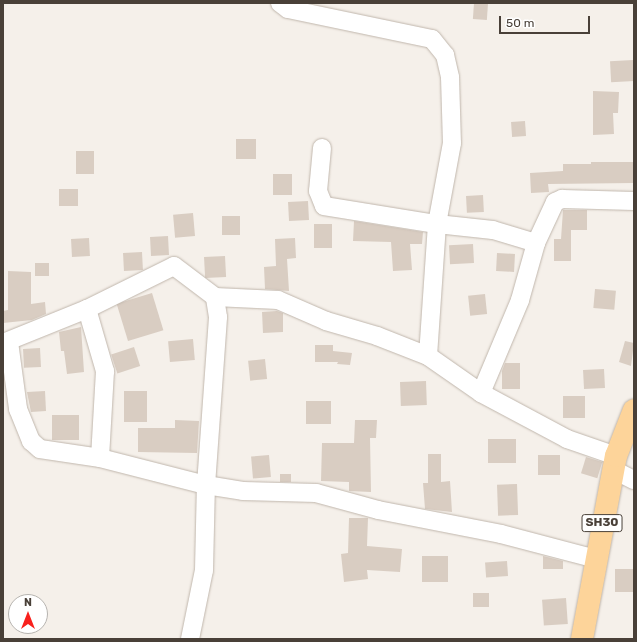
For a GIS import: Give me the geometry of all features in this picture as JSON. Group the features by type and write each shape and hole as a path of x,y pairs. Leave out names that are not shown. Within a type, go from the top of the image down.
{"main road":[{"name":"SH30","path":"582,639 615,463 634,410"}],"street":[{"path":"280,3 288,9 432,39 445,55 450,77 452,143 437,224 428,356"},
{"path":"322,148 318,190 324,206 437,224 493,230 536,243"},
{"path":"481,393 520,300 536,243 554,202 562,199 634,201"},
{"path":"596,559 501,534 378,510 316,493 243,490 206,485 100,458 56,453 40,449 31,441 18,409 6,343 88,309 174,266 215,297 278,300 326,321 428,356 481,393 615,463 634,480"},
{"path":"190,639 204,570 206,485 218,317 215,297"},
{"path":"88,309 105,371 100,458"}],"building":[{"path":"474,3 488,4 487,20 473,19"},
{"path":"633,60 634,81 611,82 610,61"},
{"path":"593,91 619,92 618,113 613,113 614,134 593,135"},
{"path":"525,121 526,136 512,137 511,122"},
{"path":"236,139 256,139 256,159 236,159"},
{"path":"76,151 94,151 94,174 76,174"},
{"path":"591,162 634,162 634,183 548,184 549,192 531,193 530,173 563,171 563,164 591,164"},
{"path":"273,174 292,174 292,195 273,195"},
{"path":"59,189 78,189 78,206 59,206"},
{"path":"483,195 484,212 467,213 466,196"},
{"path":"308,201 309,220 289,221 288,202"},
{"path":"563,210 587,210 587,230 571,230 571,261 554,261 554,239 561,239"},
{"path":"193,213 195,236 175,238 173,215"},
{"path":"222,216 240,216 240,235 222,235"},
{"path":"354,221 423,232 422,244 410,244 412,270 393,271 391,242 353,241"},
{"path":"314,224 332,224 332,248 314,248"},
{"path":"168,236 169,255 151,256 150,237"},
{"path":"89,238 90,256 72,257 71,239"},
{"path":"295,238 296,258 287,259 289,291 265,289 264,267 276,266 275,239"},
{"path":"473,244 474,263 450,264 449,245"},
{"path":"142,252 143,270 124,271 123,253"},
{"path":"497,253 515,254 514,272 496,271"},
{"path":"225,256 226,277 205,278 204,257"},
{"path":"35,263 49,263 49,276 35,276"},
{"path":"8,271 31,272 31,304 45,302 46,314 32,320 3,323 3,311 8,310"},
{"path":"595,289 616,291 614,310 593,308"},
{"path":"152,293 163,330 128,341 117,304"},
{"path":"485,294 487,314 470,316 468,296"},
{"path":"277,311 283,313 283,332 263,333 262,312"},
{"path":"81,327 84,372 67,374 64,351 61,351 59,332"},
{"path":"193,339 195,360 170,362 168,341"},
{"path":"625,341 634,343 631,366 619,362"},
{"path":"315,345 333,345 333,351 352,353 350,365 337,364 338,362 315,362"},
{"path":"134,347 140,366 117,373 111,354"},
{"path":"40,348 41,367 24,368 23,349"},
{"path":"265,359 267,379 250,381 248,361"},
{"path":"505,363 520,363 520,389 502,389 502,371"},
{"path":"604,369 605,388 584,389 583,370"},
{"path":"426,381 427,405 401,406 400,382"},
{"path":"45,391 46,411 31,412 27,392"},
{"path":"124,391 147,391 147,422 124,422"},
{"path":"563,396 585,396 585,418 563,418"},
{"path":"306,401 331,401 331,424 306,424"},
{"path":"52,415 79,415 79,440 52,440"},
{"path":"175,420 199,421 197,453 138,452 138,428 175,428"},
{"path":"355,420 377,420 376,438 370,438 371,492 349,491 349,482 321,481 322,443 354,443"},
{"path":"488,439 516,439 516,463 488,463"},
{"path":"428,454 441,454 441,482 450,481 452,512 425,509 423,483 428,483"},
{"path":"269,455 271,477 253,478 251,457"},
{"path":"538,455 560,455 560,475 538,475"},
{"path":"586,457 602,462 597,478 581,473"},
{"path":"280,474 291,474 291,482 280,482"},
{"path":"517,484 518,515 498,516 497,485"},
{"path":"349,518 368,518 367,546 402,549 400,572 367,570 368,579 344,582 341,554 348,553"},
{"path":"422,556 448,556 448,582 422,582"},
{"path":"543,556 563,561 563,569 543,569"},
{"path":"507,561 508,576 486,577 485,563"},
{"path":"615,569 634,569 634,592 615,592"},
{"path":"473,593 489,593 489,607 473,607"},
{"path":"566,598 568,624 544,626 542,600"}]}
